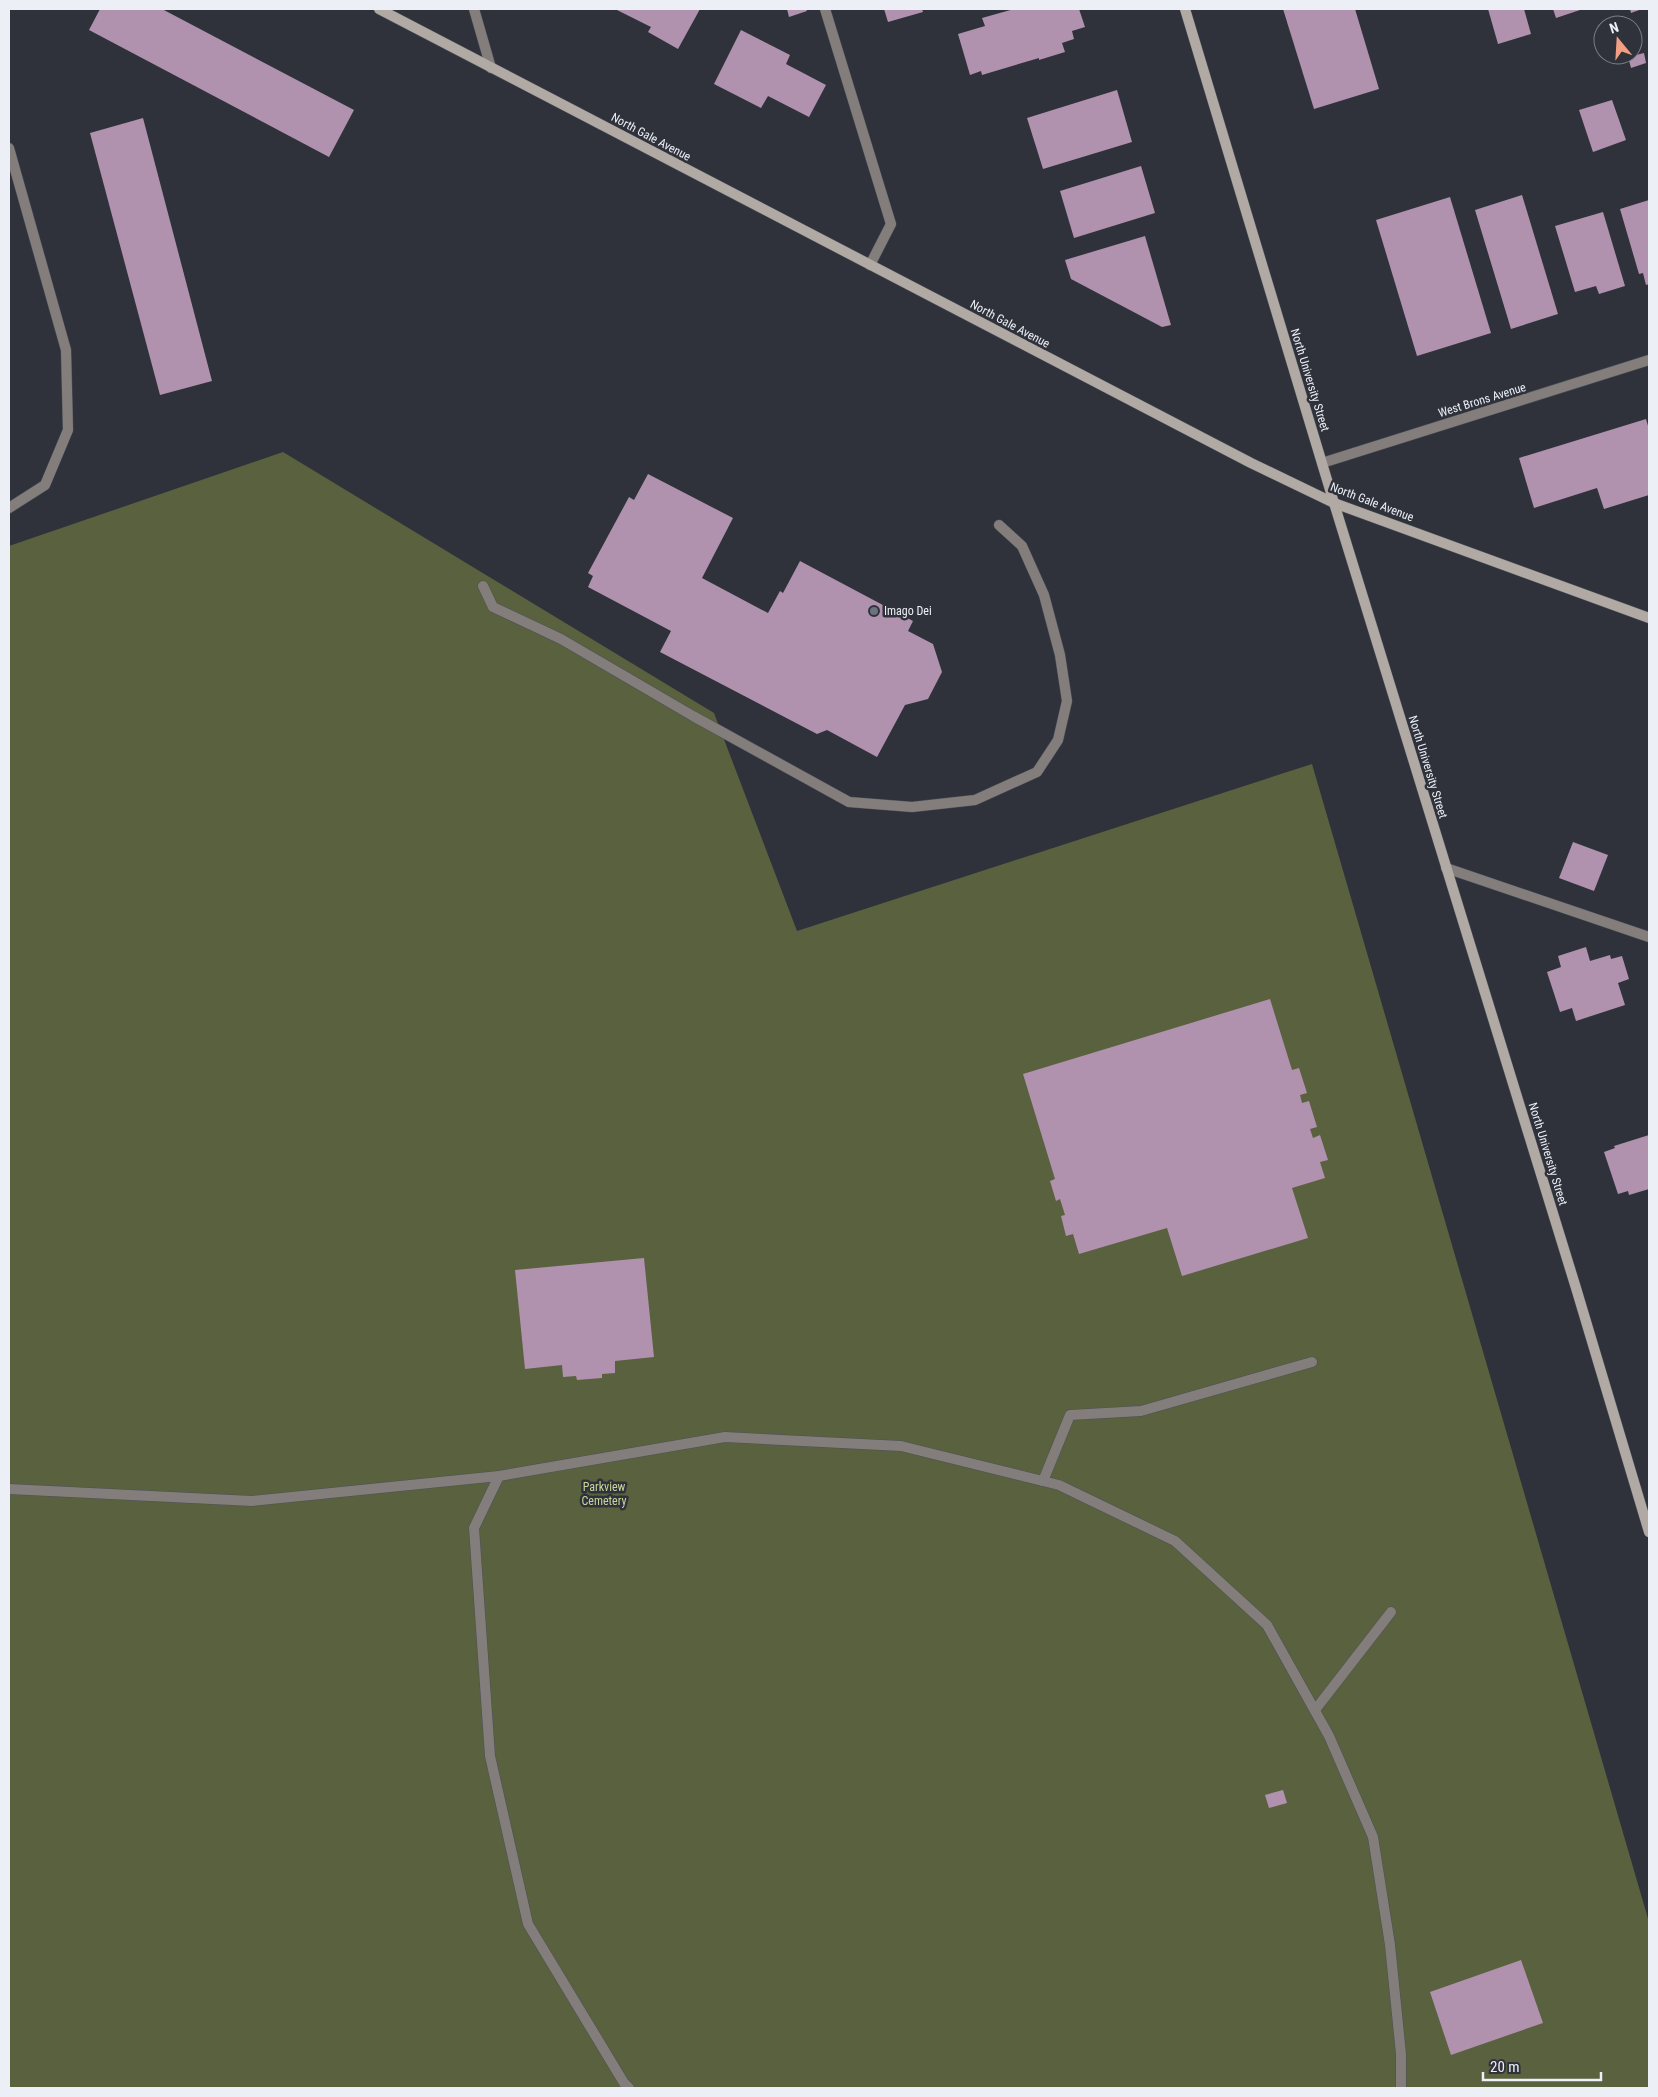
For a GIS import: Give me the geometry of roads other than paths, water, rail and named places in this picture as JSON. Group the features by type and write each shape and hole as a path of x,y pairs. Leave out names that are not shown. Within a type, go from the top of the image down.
{"main road":[{"name":"North Gale Avenue","path":"379,9 1252,464 1334,503 1649,618"},
{"name":"North University Street","path":"1186,9 1334,503 1649,1532"}],"street":[{"path":"474,9 491,68"},
{"path":"825,9 891,224 870,265"},
{"path":"9,148 66,350 68,430 45,485 9,508"},
{"name":"West Brons Avenue","path":"1322,463 1649,360"},
{"path":"483,586 493,606 560,639 701,721 850,802 912,807 975,800 1037,772 1058,740 1067,701 1060,655 1044,595 1022,546 999,525"},
{"path":"1446,868 1649,936"},
{"path":"1043,1480 1070,1415 1141,1411 1312,1362"},
{"path":"9,1490 252,1501 499,1476 725,1437 901,1446 1059,1485 1175,1541 1267,1625 1329,1736 1373,1837 1390,1946 1401,2054 1400,2088"},
{"path":"499,1476 474,1528 490,1756 528,1924 624,2083 629,2088"},
{"path":"1315,1710 1391,1612"}],"place":[{"name":"Imago Dei","path":"874,611"}],"park label":[{"name":"Parkview Cemetery","path":"604,1494"}]}
